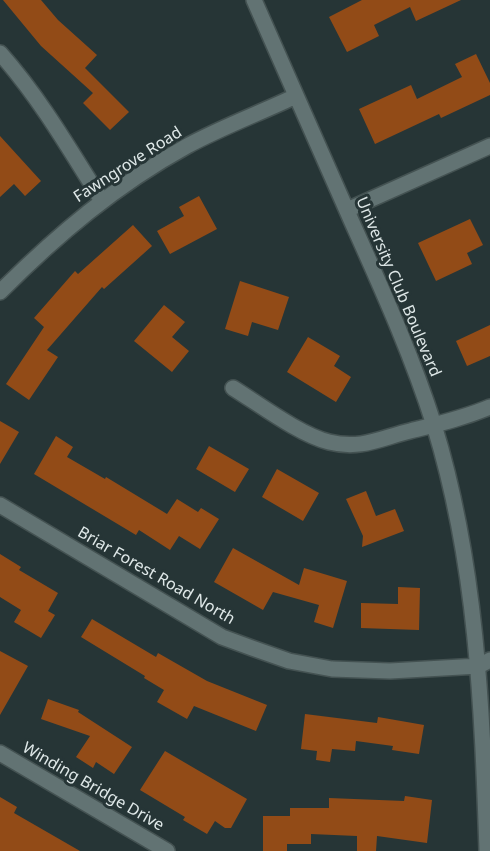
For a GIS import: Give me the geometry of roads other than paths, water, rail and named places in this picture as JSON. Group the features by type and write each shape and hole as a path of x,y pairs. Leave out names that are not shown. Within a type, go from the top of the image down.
{"street":[{"name":"University Club Boulevard","path":"254,0 393,312 434,427 463,546 484,663 488,851"},
{"path":"0,53 45,110 102,201"},
{"name":"Fawngrove Road","path":"0,292 68,227 102,201 188,146 296,96"},
{"path":"347,210 490,146"},
{"path":"233,388 310,435 349,446 368,445 409,431 434,427 490,407"},
{"name":"Briar Forest Road North","path":"0,506 222,637 289,661 332,669 390,671 484,663"},
{"name":"Winding Bridge Drive","path":"0,753 167,851"}]}
